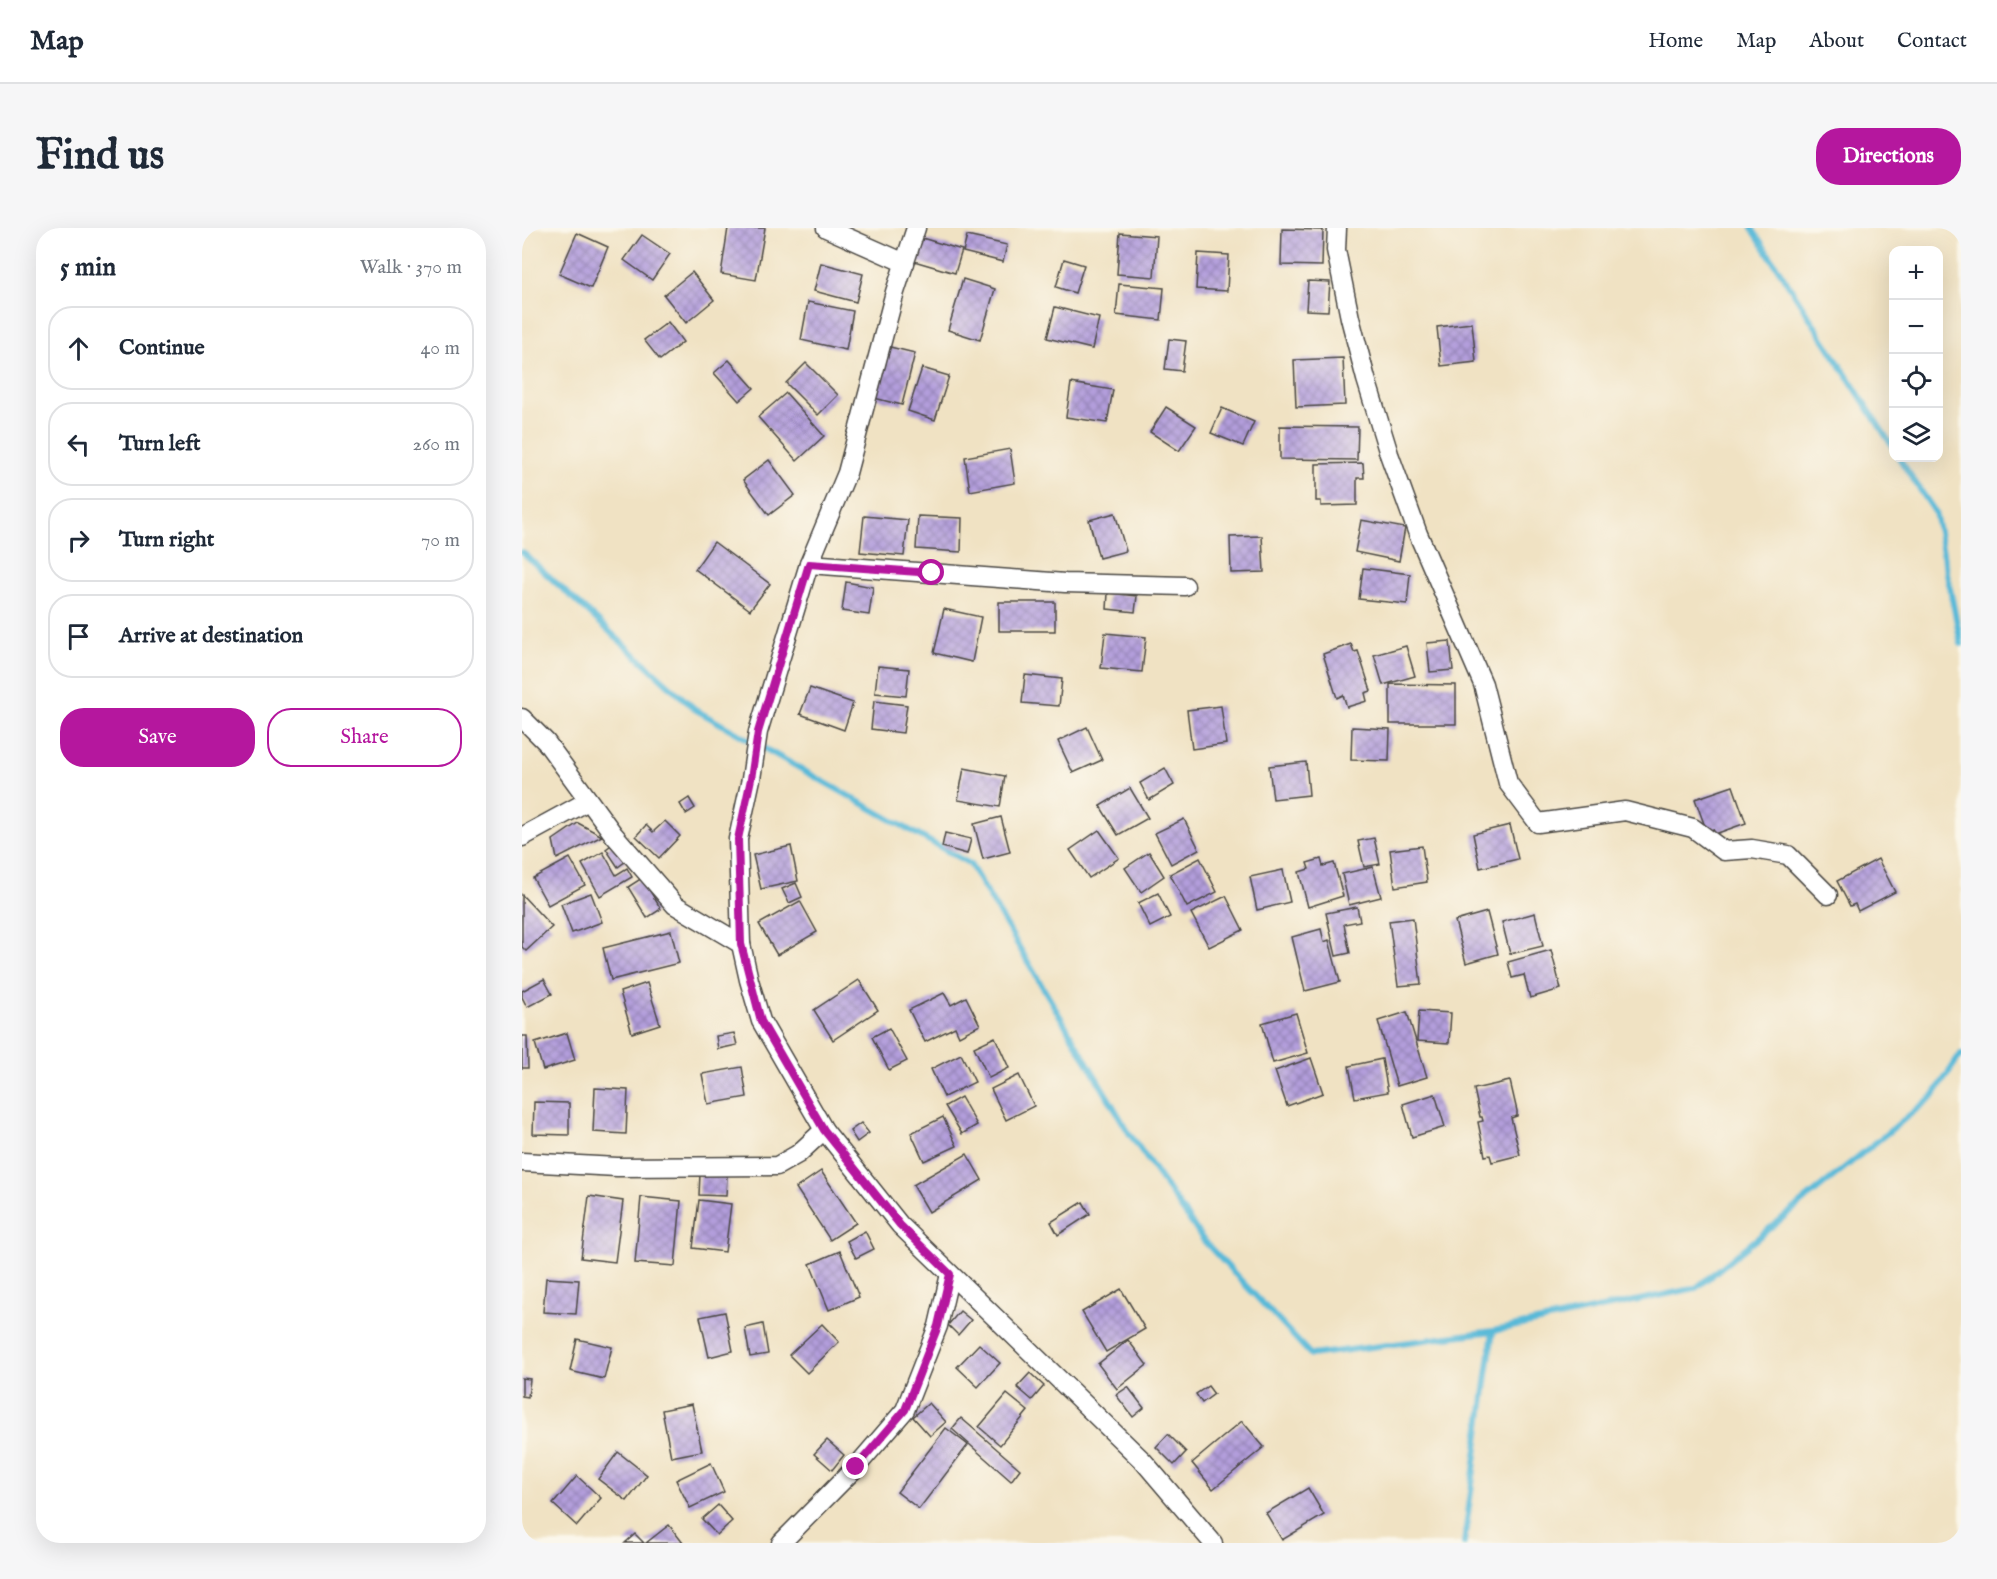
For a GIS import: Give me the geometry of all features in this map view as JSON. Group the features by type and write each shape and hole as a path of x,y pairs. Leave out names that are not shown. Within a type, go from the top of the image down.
{"street":[{"path":"826,228 905,263"},
{"path":"916,228 895,292 847,473 809,564 758,732 738,839 741,944 761,1021 824,1130 900,1225 1144,1462 1213,1543"},
{"path":"1337,228 1336,250 1350,318 1379,422 1418,534 1483,684 1508,783 1538,823 1625,811 1692,828 1724,851 1752,849 1788,855 1828,895"},
{"path":"809,564 1065,583 1185,586"},
{"path":"522,718 546,742 614,835 675,905 741,944"},
{"path":"522,837 588,801"},
{"path":"522,1162 617,1167 777,1166 798,1154 824,1130"},
{"path":"781,1543 856,1467 905,1410 938,1326 950,1274"}],"building":[{"path":"728,228 765,228 756,280 721,274"},
{"path":"1282,229 1323,230 1322,266 1281,265"},
{"path":"577,233 608,247 591,288 559,274"},
{"path":"1120,233 1157,236 1154,277 1117,274"},
{"path":"642,235 670,254 652,280 624,260"},
{"path":"967,236 1007,245 1003,262 963,252"},
{"path":"922,238 962,250 955,273 914,261"},
{"path":"1198,253 1229,255 1227,291 1196,289"},
{"path":"1064,259 1084,265 1075,293 1056,287"},
{"path":"821,263 863,274 856,302 814,291"},
{"path":"692,272 714,300 686,323 664,295"},
{"path":"963,279 995,289 980,340 948,330"},
{"path":"1308,281 1330,282 1328,311 1306,310"},
{"path":"1119,284 1164,288 1161,320 1116,315"},
{"path":"808,302 853,311 846,350 801,340"},
{"path":"1055,307 1099,318 1092,349 1047,338"},
{"path":"668,322 683,342 660,360 644,340"},
{"path":"1472,323 1476,362 1441,366 1437,327"},
{"path":"1169,339 1186,341 1182,371 1165,369"},
{"path":"886,346 915,353 902,405 874,398"},
{"path":"1343,358 1345,405 1296,407 1294,360"},
{"path":"729,360 754,388 739,401 714,373"},
{"path":"806,363 838,395 818,415 786,383"},
{"path":"922,368 949,376 935,420 908,411"},
{"path":"1071,383 1113,390 1107,423 1066,417"},
{"path":"786,393 824,436 797,461 758,417"},
{"path":"1166,407 1196,426 1179,451 1150,432"},
{"path":"1222,408 1254,422 1243,446 1211,433"},
{"path":"1280,426 1358,427 1357,460 1280,459"},
{"path":"1010,449 1015,483 970,491 965,457"},
{"path":"769,460 795,495 769,515 743,480"},
{"path":"1363,463 1364,478 1357,478 1357,505 1321,506 1321,501 1316,501 1316,464"},
{"path":"1115,513 1126,551 1099,558 1089,520"},
{"path":"864,516 908,520 904,556 860,552"},
{"path":"918,516 962,518 961,552 916,549"},
{"path":"1361,520 1405,528 1399,561 1355,552"},
{"path":"1262,536 1264,572 1231,573 1230,537"},
{"path":"714,542 770,584 750,610 695,569"},
{"path":"1363,568 1410,574 1407,604 1359,599"},
{"path":"846,582 873,587 869,615 842,611"},
{"path":"1108,593 1137,596 1135,612 1107,609"},
{"path":"999,602 1055,602 1055,631 999,631"},
{"path":"944,609 981,617 972,662 934,653"},
{"path":"1105,633 1146,637 1142,672 1101,668"},
{"path":"1450,641 1453,670 1430,672 1427,643"},
{"path":"1351,644 1354,652 1358,651 1371,691 1365,693 1367,701 1347,707 1343,695 1337,698 1323,654"},
{"path":"1406,646 1415,676 1383,685 1374,655"},
{"path":"878,666 909,669 906,696 875,693"},
{"path":"1025,675 1062,679 1059,706 1022,703"},
{"path":"1390,684 1456,685 1456,724 1390,724"},
{"path":"810,688 853,703 844,730 800,714"},
{"path":"874,701 907,705 903,733 871,729"},
{"path":"1221,706 1226,744 1192,749 1187,710"},
{"path":"1087,727 1102,760 1073,773 1058,741"},
{"path":"1352,727 1390,729 1389,761 1351,760"},
{"path":"1306,762 1309,795 1273,799 1269,766"},
{"path":"964,768 1005,776 1000,807 958,800"},
{"path":"1165,768 1174,785 1149,800 1140,783"},
{"path":"1733,786 1746,823 1715,834 1713,829 1707,832 1695,799"},
{"path":"1130,788 1148,818 1118,835 1100,806"},
{"path":"689,798 695,808 686,814 680,804"},
{"path":"1001,817 1010,852 983,859 974,824"},
{"path":"1184,819 1199,849 1171,864 1155,833"},
{"path":"665,821 680,836 659,858 636,836 646,825 653,832"},
{"path":"578,823 602,836 557,859 553,840"},
{"path":"1510,825 1518,859 1480,868 1473,834"},
{"path":"1099,830 1119,858 1089,878 1070,850"},
{"path":"945,833 971,839 967,854 942,847"},
{"path":"1374,838 1380,864 1364,867 1358,841"},
{"path":"614,843 626,861 618,867 606,849"},
{"path":"791,846 798,881 761,889 753,855"},
{"path":"1422,846 1427,882 1395,887 1390,850"},
{"path":"603,852 616,875 627,868 632,877 600,896 582,864"},
{"path":"1149,852 1164,876 1141,892 1125,868"},
{"path":"570,858 585,885 548,905 533,878"},
{"path":"1200,858 1217,892 1187,907 1170,874"},
{"path":"1321,859 1323,866 1334,863 1343,896 1308,907 1299,872 1309,869 1307,863"},
{"path":"1878,859 1895,892 1858,911 1855,904 1850,906 1837,881"},
{"path":"1373,867 1381,897 1349,905 1342,874"},
{"path":"1283,870 1290,902 1257,910 1250,877"},
{"path":"642,878 661,909 647,918 628,887"},
{"path":"796,883 802,897 789,903 782,889"},
{"path":"591,893 602,922 572,933 561,904"},
{"path":"1158,893 1170,917 1150,927 1138,903"},
{"path":"522,895 552,927 526,951 522,947"},
{"path":"1226,896 1243,930 1209,947 1191,913"},
{"path":"800,901 817,932 777,955 759,924"},
{"path":"1357,907 1360,921 1344,924 1350,953 1336,956 1326,913"},
{"path":"1487,912 1498,954 1466,963 1455,921"},
{"path":"1535,913 1543,946 1510,954 1502,922"},
{"path":"1413,918 1421,984 1398,986 1389,921"},
{"path":"1321,929 1324,942 1329,940 1340,982 1305,991 1292,937"},
{"path":"671,931 679,963 611,980 603,948"},
{"path":"1551,950 1561,989 1530,998 1524,975 1512,978 1508,962"},
{"path":"544,979 552,994 527,1007 522,991"},
{"path":"859,980 878,1010 833,1040 814,1010"},
{"path":"647,983 660,1024 632,1033 620,992"},
{"path":"944,993 951,1005 966,997 980,1025 959,1036 955,1027 925,1042 909,1010"},
{"path":"1419,1011 1451,1013 1449,1043 1417,1041"},
{"path":"1407,1012 1427,1077 1397,1086 1378,1021"},
{"path":"1296,1013 1308,1053 1273,1063 1262,1023"},
{"path":"889,1028 907,1061 889,1070 872,1037"},
{"path":"567,1033 575,1060 543,1070 535,1043"},
{"path":"734,1033 737,1045 718,1049 716,1036"},
{"path":"522,1036 527,1036 528,1068 522,1068"},
{"path":"995,1037 1009,1068 989,1078 974,1047"},
{"path":"961,1054 975,1082 944,1097 931,1069"},
{"path":"1311,1058 1323,1093 1287,1106 1275,1071"},
{"path":"1382,1059 1388,1092 1355,1098 1349,1066"},
{"path":"742,1067 747,1097 708,1104 702,1074"},
{"path":"1019,1075 1034,1106 1006,1120 991,1089"},
{"path":"1510,1081 1517,1111 1517,1116 1511,1118 1520,1155 1492,1162 1490,1155 1485,1156 1478,1122 1483,1121 1480,1117 1474,1089"},
{"path":"595,1088 628,1090 626,1134 593,1132"},
{"path":"1435,1094 1445,1127 1412,1137 1403,1104"},
{"path":"961,1097 977,1125 962,1134 945,1106"},
{"path":"534,1102 569,1103 569,1135 533,1134"},
{"path":"943,1117 957,1146 924,1161 911,1133"},
{"path":"861,1123 869,1133 857,1142 850,1131"},
{"path":"967,1154 982,1180 929,1212 913,1185"},
{"path":"821,1171 856,1223 830,1240 796,1188"},
{"path":"700,1174 727,1175 726,1196 699,1195"},
{"path":"589,1196 623,1201 615,1262 581,1258"},
{"path":"641,1197 681,1201 675,1266 635,1263"},
{"path":"699,1200 731,1204 725,1252 693,1248"},
{"path":"1083,1202 1090,1214 1058,1235 1051,1222"},
{"path":"865,1231 874,1249 856,1258 847,1241"},
{"path":"840,1251 859,1297 829,1310 810,1264"},
{"path":"546,1278 579,1280 576,1314 543,1312"},
{"path":"1121,1289 1145,1329 1106,1352 1082,1312"},
{"path":"960,1311 971,1320 958,1335 948,1325"},
{"path":"725,1312 733,1351 709,1357 700,1317"},
{"path":"763,1324 768,1354 750,1357 745,1328"},
{"path":"822,1324 839,1342 807,1373 789,1355"},
{"path":"577,1339 612,1347 604,1379 570,1371"},
{"path":"1128,1340 1147,1365 1117,1389 1098,1364"},
{"path":"979,1344 1000,1363 978,1387 957,1367"},
{"path":"1030,1373 1044,1386 1032,1400 1017,1387"},
{"path":"522,1378 530,1379 528,1397 522,1396"},
{"path":"1208,1386 1214,1394 1202,1403 1196,1394"},
{"path":"1128,1387 1144,1408 1133,1417 1116,1395"},
{"path":"1007,1394 1028,1411 1000,1445 979,1427"},
{"path":"929,1403 946,1422 930,1436 913,1417"},
{"path":"692,1404 702,1451 671,1457 662,1410"},
{"path":"961,1418 1020,1469 1011,1481 952,1429"},
{"path":"1242,1421 1264,1447 1213,1489 1192,1463"},
{"path":"946,1428 968,1445 919,1509 897,1492"},
{"path":"1168,1434 1186,1452 1174,1465 1156,1447"},
{"path":"827,1440 844,1455 832,1470 814,1454"},
{"path":"618,1452 647,1475 627,1501 598,1479"},
{"path":"711,1463 724,1492 690,1508 676,1480"},
{"path":"577,1476 601,1498 577,1526 553,1504"},
{"path":"1308,1488 1324,1515 1282,1540 1266,1513"},
{"path":"718,1505 732,1521 717,1535 702,1519"},
{"path":"669,1525 683,1543 646,1543"},
{"path":"635,1534 644,1543 625,1543"}],"waterway":[{"path":"1752,228 1889,441"},
{"path":"1902,462 1935,512 1961,644"},
{"path":"522,552 696,710 970,864 1129,1133 1204,1241 1311,1355 1493,1331 1696,1288 1933,1096 1961,1054"},
{"path":"1464,1543 1493,1331"}],"route":[{"path":"856,1467 905,1410 938,1326 950,1274 900,1225 824,1130 761,1021 741,944 738,839 758,732 809,564 932,573"}]}
